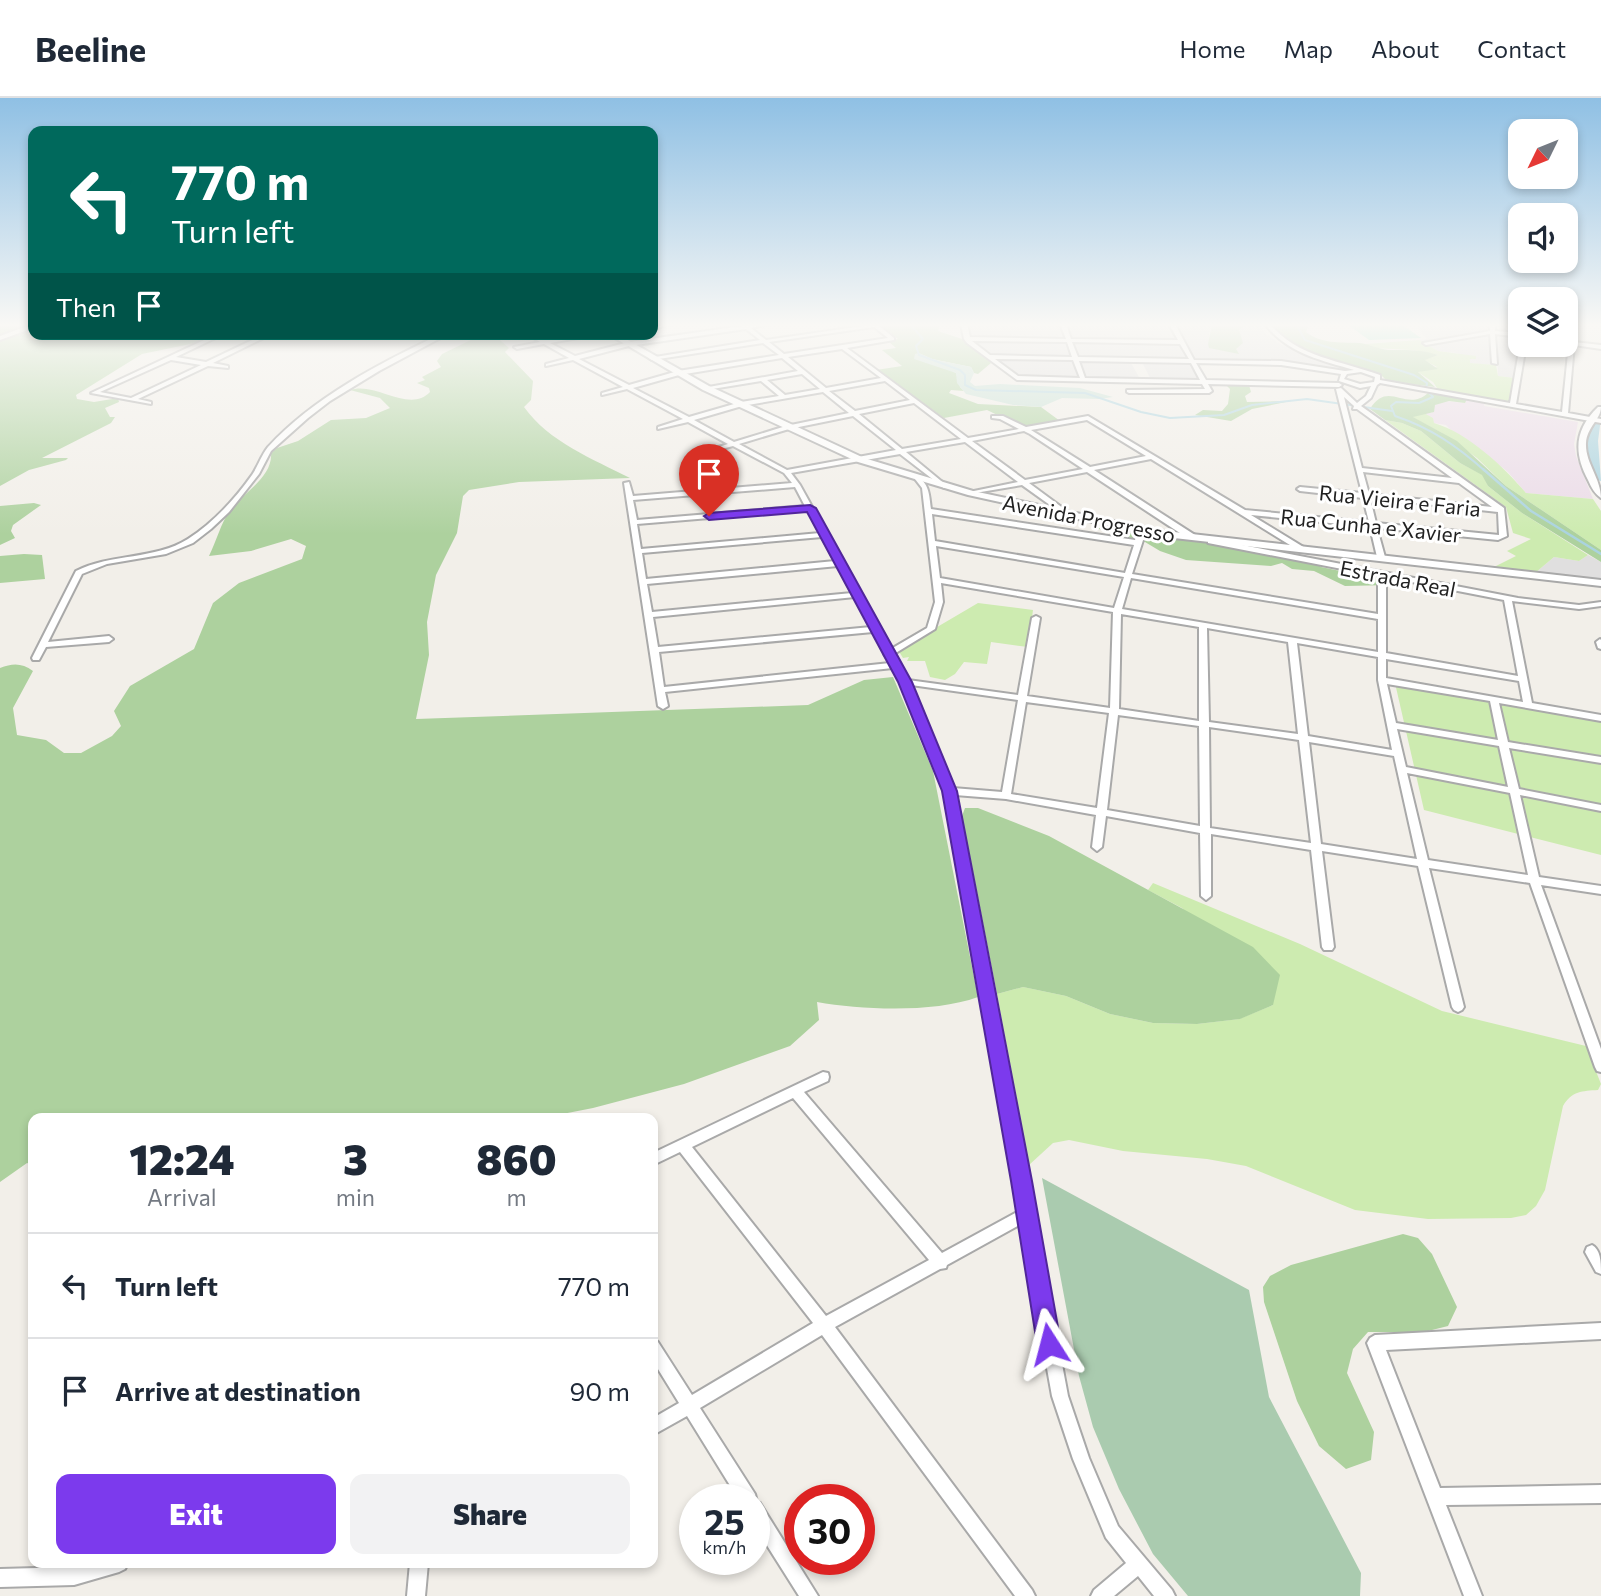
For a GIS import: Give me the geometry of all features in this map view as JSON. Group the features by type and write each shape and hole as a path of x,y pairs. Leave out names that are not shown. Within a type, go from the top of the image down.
{"street":[{"path":"99,394 149,404"},
{"path":"131,400 144,394"},
{"path":"36,658 79,573 99,565 163,552 191,541 240,493 256,474 271,447 304,418 341,394"},
{"path":"641,394 786,472 797,485 905,682 949,791 1060,1396 1112,1532 1166,1596"},
{"name":"Avenida Progresso","path":"719,394 861,460 971,494 1068,516 1195,538 1601,583"},
{"path":"780,394 784,397"},
{"path":"660,428 741,404 803,394"},
{"path":"831,394 944,486"},
{"path":"906,394 1068,516"},
{"path":"1341,394 1381,557"},
{"path":"1347,394 1357,406 1501,510"},
{"path":"1346,422 1350,412 1371,394"},
{"path":"1446,394 1601,421"},
{"path":"1513,405 1515,394"},
{"path":"1565,414 1566,394"},
{"path":"705,453 789,426 916,401"},
{"path":"1601,409 1590,419 1581,435 1583,457 1601,495"},
{"path":"1350,412 1366,412"},
{"path":"994,416 1025,429 1195,538"},
{"path":"786,472 1089,419 1301,548"},
{"path":"971,494 1152,457"},
{"path":"1361,470 1463,481"},
{"path":"662,690 891,659 931,628 939,602 925,488 918,479"},
{"path":"627,483 663,706"},
{"path":"629,498 797,485"},
{"name":"Rua Vieira e Faria","path":"1300,489 1501,510"},
{"path":"634,522 810,508"},
{"name":"Rua Cunha e Xavier","path":"1243,512 1498,538 1503,536 1501,510"},
{"path":"927,511 1138,543"},
{"path":"1097,847 1114,711 1117,611 1143,531"},
{"path":"639,551 824,535"},
{"name":"Estrada Real","path":"1195,538 1508,599 1566,606 1601,604"},
{"path":"931,543 1381,617"},
{"path":"643,582 840,563"},
{"path":"1382,576 1382,680 1458,1007"},
{"path":"936,580 1522,679"},
{"path":"650,615 856,595"},
{"path":"1508,599 1528,705"},
{"path":"1006,796 1036,618"},
{"path":"1203,626 1206,896"},
{"path":"655,650 874,629"},
{"path":"43,645 109,639"},
{"path":"1292,640 1328,947"},
{"path":"1382,680 1601,718"},
{"path":"905,682 1304,737 1398,754"},
{"path":"1494,700 1517,792 1534,880 1601,1067"},
{"path":"1392,725 1601,760"},
{"path":"1401,769 1601,808"},
{"path":"949,791 1006,796 1204,830 1601,890"},
{"path":"658,1156 823,1077"},
{"path":"795,1091 941,1263"},
{"path":"682,1144 824,1325 1026,1596"},
{"path":"658,1424 824,1325 1027,1214"},
{"path":"1592,1252 1601,1267"},
{"path":"1473,1596 1375,1343 1601,1331"},
{"path":"658,1355 739,1484"},
{"path":"1434,1497 1601,1494"},
{"path":"770,1534 809,1596"},
{"path":"1100,1596 1139,1564"},
{"path":"0,1578 74,1576 102,1568"},
{"path":"416,1596 419,1568"}],"shaded area":[{"path":"1467,399 1485,402 1484,406 1578,422 1574,444 1576,456 1593,499 1526,493 1508,472 1465,438 1455,434 1446,425 1434,423 1424,413 1432,413 1435,405 1445,401 1465,403"},
{"path":"1588,555 1601,562 1601,581 1535,573 1554,557 1579,561"}],"green space":[{"path":"0,394 78,394 77,399 94,402 118,398 119,402 105,408 110,417 115,417 111,423 42,458 68,458 66,460 29,470 0,486"},
{"path":"365,394 384,394 412,400 427,394 532,394 531,400 524,407 546,430 572,449 630,478 519,482 469,490 463,496 457,533 436,575 427,622 429,655 416,719 808,705 864,680 893,677 933,771 978,997 920,1008 855,1007 817,1002 819,1020 790,1046 684,1084 568,1113 28,1113 28,1163 0,1182 0,668 17,665 33,671 13,708 17,735 46,740 64,753 81,753 112,736 121,726 114,711 130,686 194,649 213,603 239,583 302,559 306,546 291,539 251,551 209,556 230,510 263,477 271,453 277,448 298,441 331,420 366,418 390,408 380,398"},
{"path":"910,394 951,394 978,404 1041,407 1060,421 1024,428 987,410 944,418"},
{"path":"966,394 1102,394 1113,397 1062,398 1041,407 1013,405"},
{"path":"1229,394 1248,394 1245,396 1247,402 1291,401 1252,409 1231,421 1195,415 1203,410 1222,411 1228,404"},
{"path":"1434,394 1467,399 1465,403 1449,401 1435,405 1434,412 1413,417 1457,441 1506,486 1601,550 1601,562 1522,513 1488,486 1482,475 1460,463 1421,431 1385,420 1370,409 1384,397 1412,400"},
{"path":"1455,394 1513,394 1511,404"},
{"path":"1424,413 1433,418 1434,423 1472,442 1507,472 1526,493 1593,499 1601,511 1601,550 1506,486 1477,458 1442,433 1412,417"},
{"path":"1385,420 1421,431 1460,463 1483,475 1488,486 1522,513 1588,555 1579,561 1554,557 1535,573 1492,568 1516,556 1507,551 1531,539 1513,533 1506,507"},
{"path":"34,503 41,505 13,525 11,531 15,538 0,545 0,506"},
{"path":"1092,527 1164,538 1197,538 1316,563 1321,567 1379,579 1391,585 1345,586 1314,571 1292,569 1282,563 1271,566 1186,560 1160,551 1145,542"},
{"path":"42,555 45,579 0,583 0,556"},
{"path":"978,603 1033,610 1028,647 991,642 987,664 964,662 955,674 945,680 930,677 925,661 907,661 909,657 903,658 898,650"},
{"path":"1395,683 1601,719 1601,855 1424,810"},
{"path":"965,808 978,808 1049,836 1253,947 1280,975 1273,1005 1240,1019 1197,1024 1153,1023 1110,1014 1066,996 1023,987 997,994 962,816"},
{"path":"1153,883 1300,944 1442,1011 1586,1046 1601,1084 1598,1090 1574,1095 1563,1106 1545,1190 1536,1206 1526,1215 1511,1218 1428,1219 1355,1210 1246,1166 1207,1159 1123,1151 1069,1140 1053,1143 1029,1165 997,994 1023,987 1066,996 1110,1014 1153,1023 1197,1024 1239,1019 1273,1005 1182,908 1148,890"},
{"path":"1042,1178 1249,1290 1269,1397 1361,1573 1360,1596 1188,1596 1153,1554 1119,1489 1093,1427 1079,1376"},
{"path":"1403,1234 1418,1238 1432,1254 1457,1307 1448,1326 1424,1332 1368,1332 1353,1349 1347,1373 1374,1432 1371,1460 1346,1469 1319,1446 1297,1401 1264,1302 1263,1287 1270,1276 1291,1265"}],"waterway":[{"path":"1088,394 1141,412 1170,418 1224,415 1252,405 1307,399 1392,411"},
{"path":"1430,394 1433,397 1419,403 1396,402 1391,406 1395,416 1443,439 1485,471"},
{"path":"1601,421 1592,441 1601,477"},
{"path":"1483,469 1531,511 1601,554"}],"route":[{"path":"709,516 810,508 905,682 949,791 1022,1181 1049,1344"}]}
